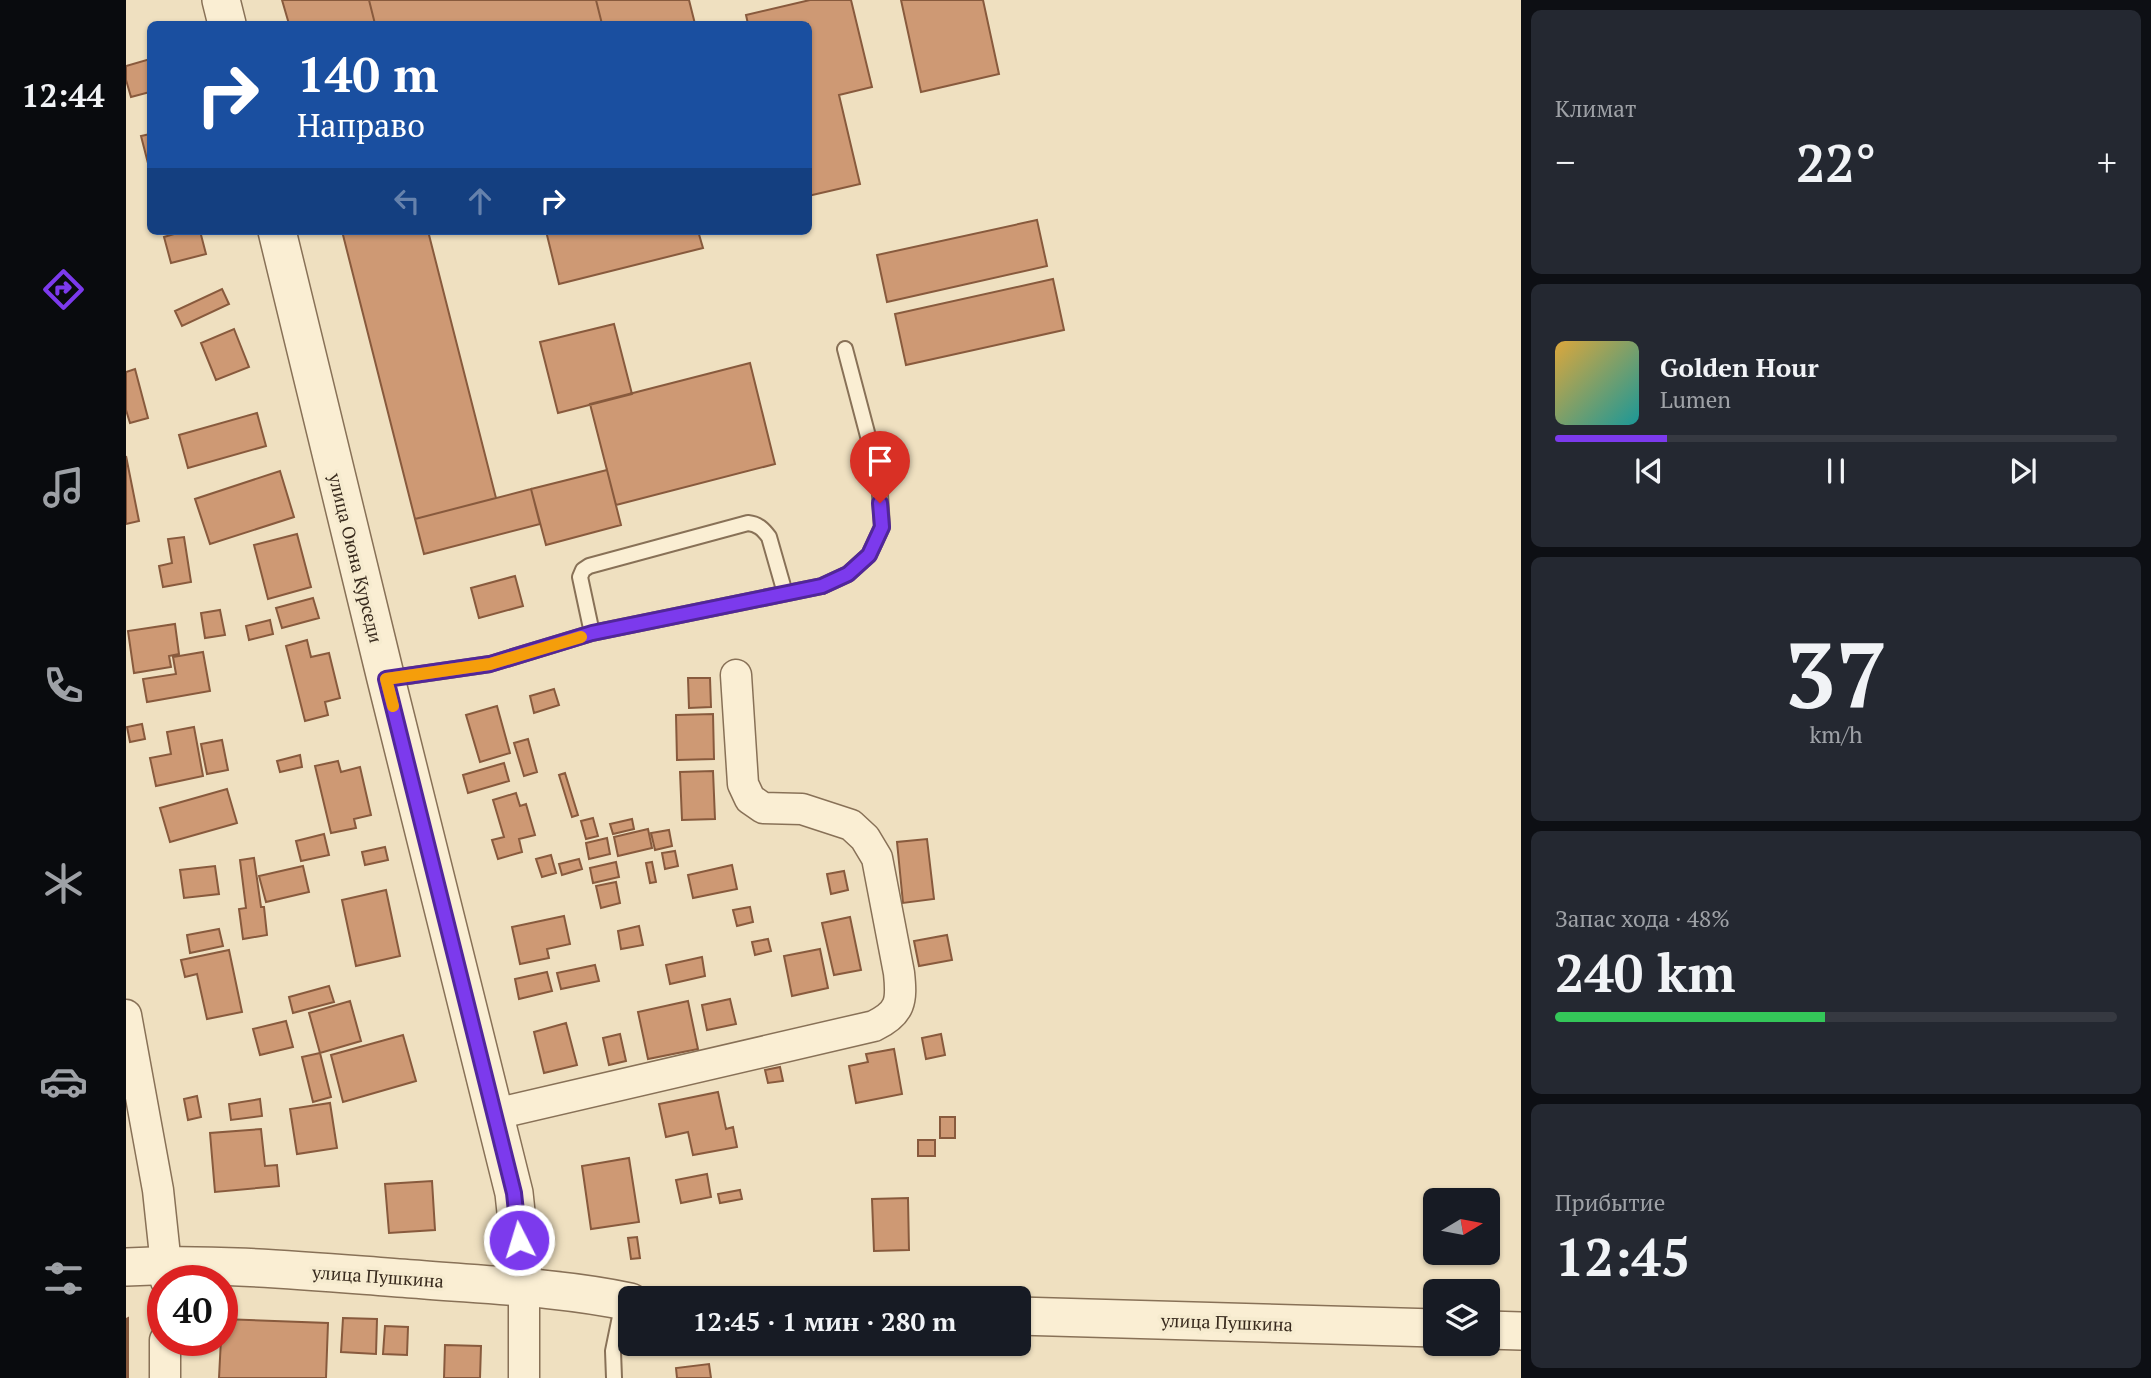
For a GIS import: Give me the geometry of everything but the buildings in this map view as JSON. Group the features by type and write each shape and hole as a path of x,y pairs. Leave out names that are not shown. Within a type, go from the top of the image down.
{"street":[{"path":"221,0 226,21"},
{"name":"улица Оюна Курседи","path":"278,235 514,1193 524,1288 524,1378"},
{"path":"495,1114 874,1026 888,1019 898,1008 901,992 899,973 877,858 865,838 851,825 802,809 763,808 750,799 743,784 736,675"},
{"path":"126,1015 158,1191 165,1265"},
{"name":"улица Пушкина","path":"126,1267 147,1270"},
{"name":"улица Пушкина","path":"238,1267 524,1288 618,1300"},
{"name":"улица Пушкина","path":"1031,1316 1423,1328"},
{"path":"1500,1330 1521,1331"},
{"path":"165,1356 165,1378"}],"lane":[{"path":"386,679 490,664 592,633 822,586 848,574 869,555 882,527 878,478 845,349"},
{"path":"592,633 580,578 583,570 589,566 748,523 756,524 769,537 785,593"},
{"path":"614,1378 613,1351 618,1333"}],"slow traffic":[{"path":"393,706 386,679 490,664 581,637"}],"route":[{"path":"519,1240 514,1193 386,679 490,664 592,633 822,586 848,574 869,555 882,527 880,503"}]}
